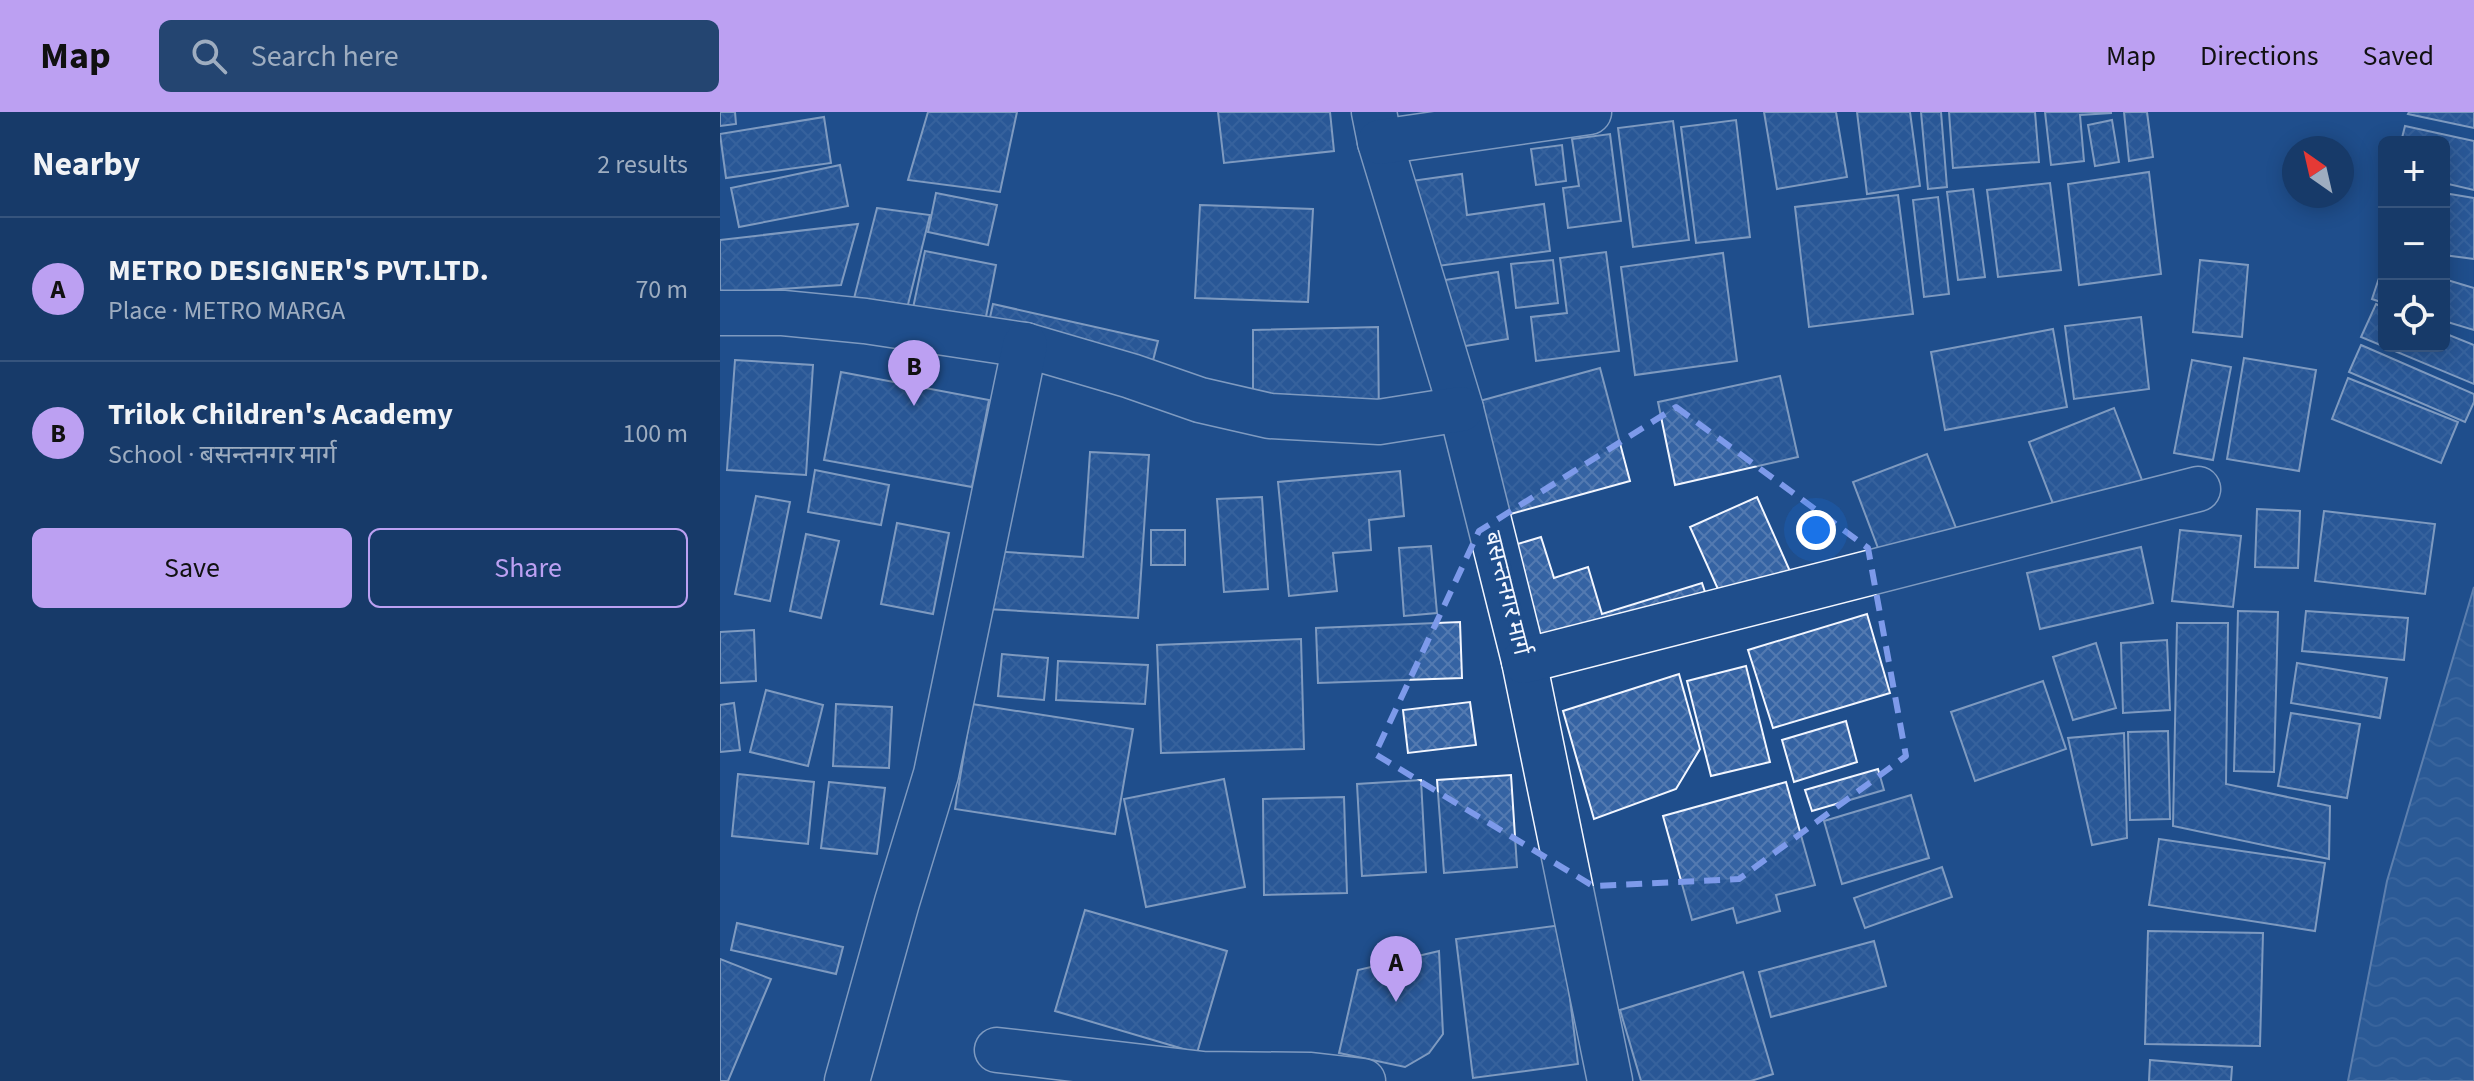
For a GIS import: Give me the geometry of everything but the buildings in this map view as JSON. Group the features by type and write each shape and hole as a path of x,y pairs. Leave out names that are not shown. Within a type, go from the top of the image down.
{"street":[{"path":"1377,127 1589,112"},
{"name":"बसन्तनगर मार्ग","path":"1377,127 1461,409 1524,661 1610,1081"},
{"path":"720,313 783,313 865,321 1025,345 1200,400 1270,416 1379,422 1461,409"},
{"path":"847,1081 939,759 1025,345"},
{"path":"1524,661 2198,489"},
{"path":"997,1050 1203,1074 1311,1075 1363,1081"}],"highlighted area":[{"path":"1676,407 1868,548 1906,756 1739,879 1593,886 1375,754 1479,531"}],"water":[{"path":"2474,587 2474,1081 2348,1081 2387,881"}],"place":[{"name":"Trilok Children's Academy","path":"914,406"},
{"name":"METRO DESIGNER'S PVT.LTD.","path":"1396,1002"}]}
